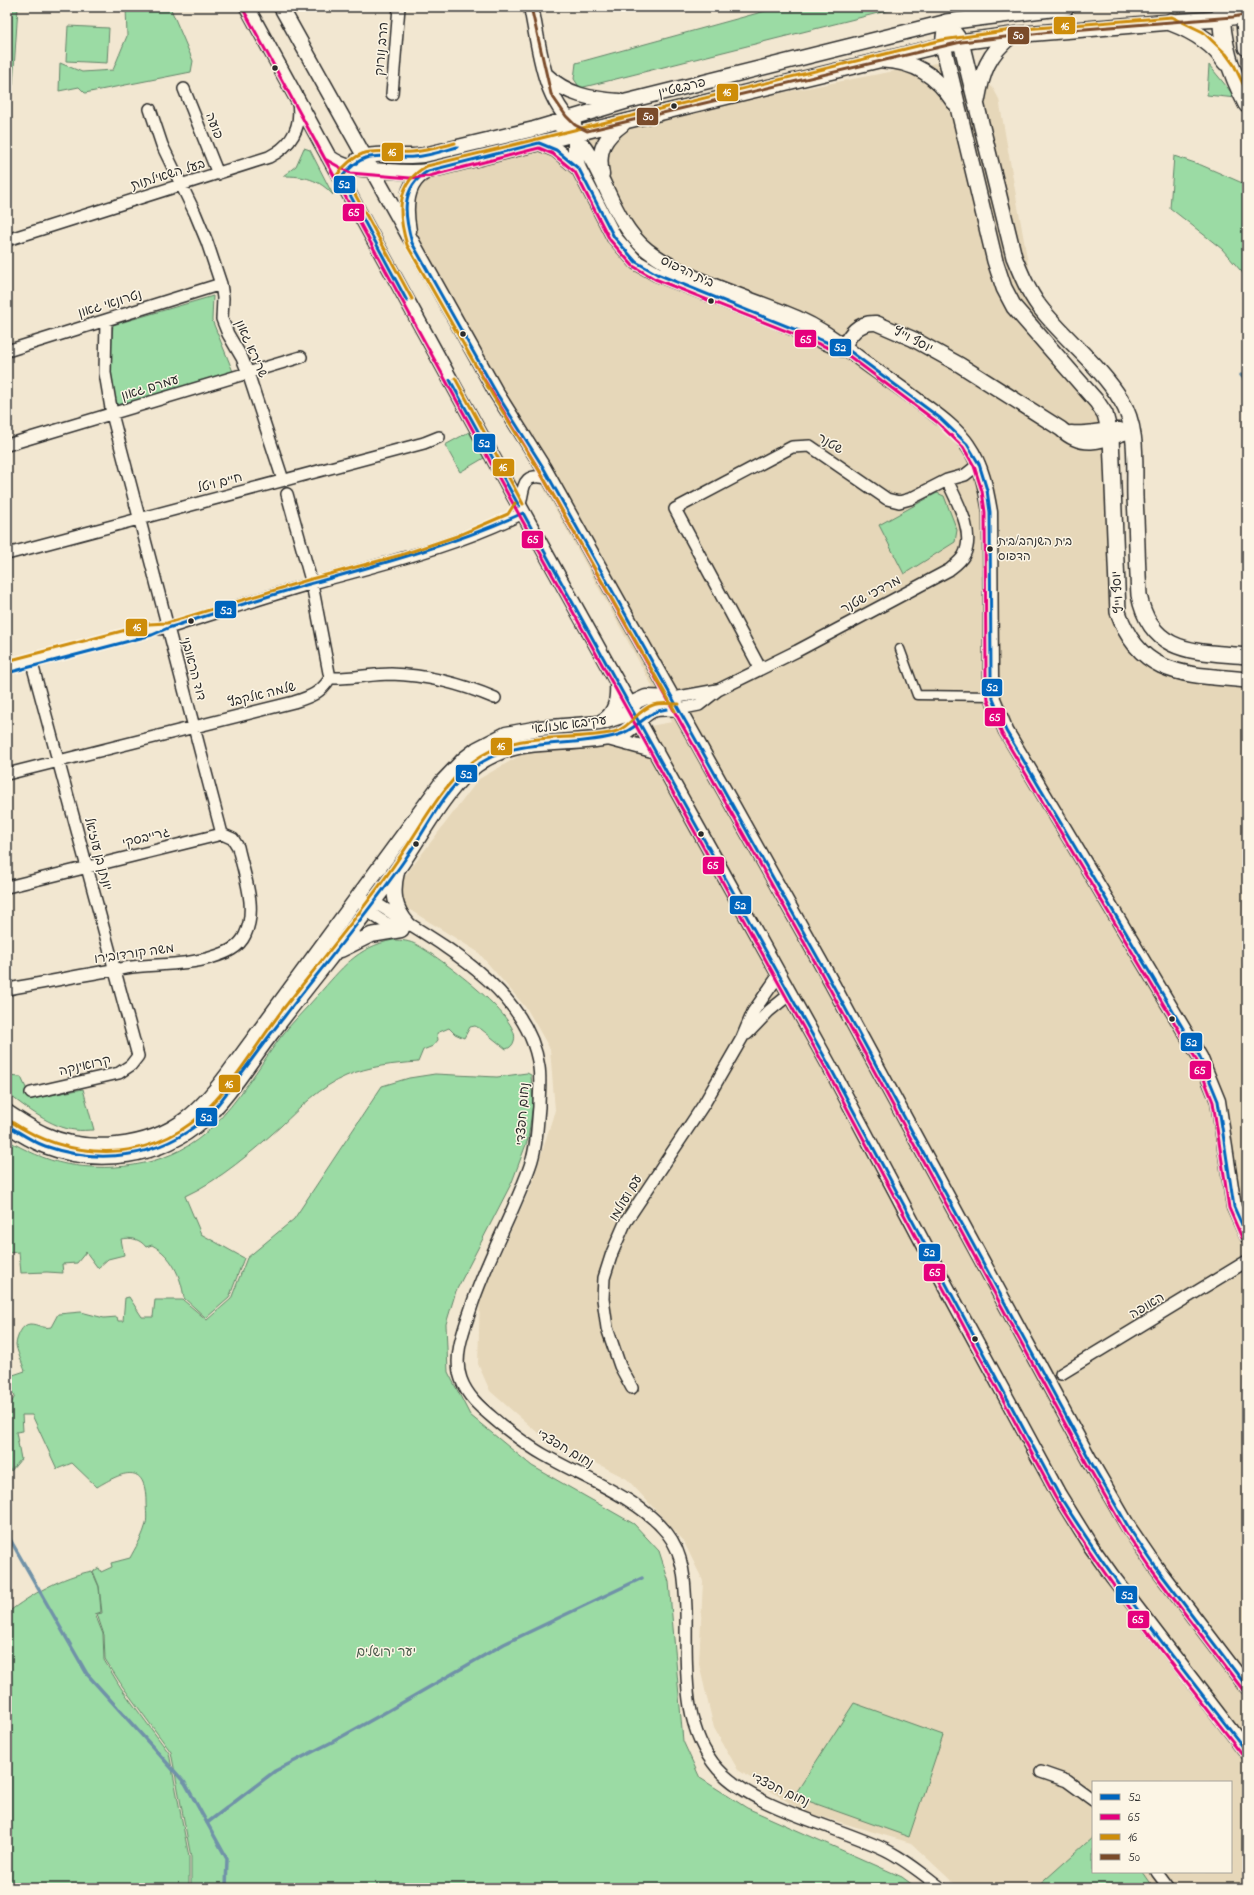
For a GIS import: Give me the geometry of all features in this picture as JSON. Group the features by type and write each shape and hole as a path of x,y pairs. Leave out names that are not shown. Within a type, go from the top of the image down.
{"main road":[{"name":"פרבשטיין","path":"946,22 1067,7"},
{"name":"פרבשטיין","path":"943,45 1012,35 1171,22 1221,13 1243,11"},
{"path":"1243,11 1247,47"},
{"path":"1221,13 1223,42 1230,68"},
{"path":"946,22 961,42 1014,257 1023,280 1041,309 1090,360 1121,400 1126,410 1132,430"},
{"path":"946,22 943,45 995,261 1004,288 1014,306 1097,402 1105,414 1111,433"},
{"path":"1171,22 1191,31 1205,40 1223,58 1230,68 1247,104"},
{"path":"976,106 980,87 989,59 1001,44 1012,35"},
{"path":"883,60 906,62 926,71 945,89 960,112"},
{"name":"יוסף וייץ","path":"1132,430 1139,595 1145,617 1151,627 1172,645 1186,650 1247,656"},
{"name":"יוסף וייץ","path":"1111,433 1118,612 1127,634 1143,655 1167,669 1196,675 1247,680"}],"street":[{"path":"247,7 328,156 345,173 518,512 617,683 778,972 1059,1495 1090,1545 1112,1576 1247,1752"},
{"path":"281,7 497,394 550,479 823,967 1092,1464 1130,1528 1155,1566 1247,1687"},
{"name":"הרב נורוק","path":"392,94 399,7"},
{"path":"531,7 548,81 557,106 572,126"},
{"name":"פרבשטיין","path":"345,173 373,171 410,173 428,171 539,143 572,126 584,114 628,101 946,22"},
{"name":"פרבשטיין","path":"365,156 420,156 534,129 627,121 943,45"},
{"path":"548,81 574,94 597,99 628,101"},
{"path":"534,129 543,120 548,112 550,101 548,81"},
{"name":"פועה","path":"184,89 218,174"},
{"name":"בעל השאילתות","path":"7,240 269,157 285,147 298,126 300,113 297,99"},
{"name":"שרירא גאון","path":"150,109 162,145 205,237 221,284 223,298 222,319 248,373 284,480"},
{"path":"604,186 600,162 603,146 611,134 627,121"},
{"name":"בית הדפוס","path":"572,126 575,155 579,169 614,237 636,262 657,274 846,349"},
{"name":"בית הדפוס","path":"572,126 591,157 620,218 631,235 645,249 660,260 682,272 798,319 829,334 846,349 940,418 967,444 979,464 987,490 990,512 992,696 1006,731 1200,1057 1218,1101 1234,1206 1247,1236"},
{"path":"539,143 556,150 579,169"},
{"path":"345,173 356,160 365,156"},
{"path":"412,243 407,219 409,191 416,178 428,171"},
{"name":"נטרונאי גאון","path":"7,351 221,284"},
{"name":"דוד הראובני","path":"106,320 105,373 112,414 222,834"},
{"name":"יוסף וייץ","path":"846,349 868,329 873,327 886,327 960,365 1061,429 1074,440 1083,442 1111,433 1132,430"},
{"name":"עמרם גאון","path":"7,445 301,357"},
{"name":"חיים ויטל","path":"7,554 424,443 439,437"},
{"name":"שטנר","path":"760,668 675,509 792,447 810,446 887,499 899,502 910,499 947,480"},
{"path":"947,480 965,475 979,464"},
{"path":"518,512 521,489 526,482 538,478 550,479"},
{"name":"מרדכי שטנר","path":"676,703 718,690 949,570 959,562 965,554 967,541 966,529 963,515 947,480"},
{"path":"287,494 312,584 330,678 351,678 390,674 425,677 457,684 495,698"},
{"path":"7,666 150,629 168,628 312,584 402,560 459,541 518,512"},
{"path":"900,649 917,695 992,696"},
{"name":"יונתן בן עוזיאל","path":"31,660 138,1056"},
{"name":"שלמה אלקבץ","path":"7,774 310,697 322,690 330,678"},
{"path":"600,723 609,716 615,707 618,696 617,683"},
{"name":"עקיבא אזולאי","path":"7,1112 44,1134 63,1141 102,1146 124,1144 142,1140 163,1132 185,1120 210,1096 227,1075 359,898 442,782 464,759 477,749 506,734 522,730 600,723 621,717 637,701 646,697 676,703"},
{"name":"עקיבא אזולאי","path":"7,1125 45,1146 84,1156 125,1156 159,1147 175,1139 203,1121 215,1108 270,1034 371,906 455,785 476,765 497,753 523,745 606,738 626,732 648,713 676,703"},
{"path":"606,738 656,752"},
{"name":"גרייבסקי","path":"7,887 222,834"},
{"name":"משה קורדובירו","path":"7,989 115,970 201,960 213,957 238,945 245,936 249,924 251,915 250,904 238,847 233,839 222,834"},
{"path":"334,954 371,935 404,927 395,899 394,886 398,868"},
{"name":"נחום חפצדי","path":"359,898 371,906 388,924 404,927 429,937 480,972 508,1002 527,1031 535,1048 539,1066 540,1086 536,1142 530,1166 477,1291 461,1338 458,1364 460,1378 471,1398 487,1413 541,1454 631,1502 654,1520 668,1534 677,1548 685,1582 689,1700 692,1722 702,1744 719,1770 749,1793 771,1804 887,1850 910,1864 940,1888"},
{"name":"עם ועולמו","path":"632,1388 620,1366 607,1328 603,1299 604,1278 612,1252 625,1223 704,1104 742,1038 753,1012 774,984 778,972"},
{"name":"עם ועולמו","path":"742,1038 769,1011 790,994"},
{"name":"קרואינקה","path":"31,1093 120,1073 132,1065 138,1056"},
{"name":"האופה","path":"1061,1374 1247,1261"},
{"path":"1041,1772 1067,1781 1092,1799"},
{"path":"1158,1873 1169,1888"}],"shaded area":[{"path":"941,62 979,76 993,88 999,99 1036,309 1042,332 1104,418 1111,607 1134,654 1158,672 1184,682 1247,689 1247,1888 959,1888 911,1843 802,1811 738,1770 714,1728 699,1664 703,1581 683,1540 627,1479 538,1433 490,1391 478,1364 480,1299 532,1184 555,1110 550,1049 527,1009 478,952 389,897 479,779 528,751 594,736 672,722 414,251 406,222 418,180 733,102"}],"green space":[{"path":"7,7 18,7 13,85 7,84"},
{"path":"126,7 170,7 193,61 191,72 85,93 79,87 59,91 60,63 82,72 113,70 127,36"},
{"path":"780,7 902,7 580,88 574,79 576,63"},
{"path":"68,26 109,28 107,63 66,61"},
{"path":"1209,65 1236,98 1207,95"},
{"path":"304,148 310,150 333,195 317,182 304,178 283,176 296,166"},
{"path":"1174,156 1201,165 1247,185 1247,278 1222,249 1170,208"},
{"path":"213,296 212,320 234,374 116,409 111,367 113,325"},
{"path":"469,432 484,458 460,472 445,445"},
{"path":"937,493 944,496 957,530 955,542 904,574 879,525"},
{"path":"393,940 406,941 417,945 441,961 476,988 505,1018 513,1031 513,1044 506,1049 475,1026 470,1027 464,1038 455,1034 449,1028 437,1033 438,1040 433,1046 423,1050 418,1062 363,1070 346,1076 328,1086 311,1098 270,1136 235,1165 211,1182 185,1196 201,1234 244,1258 229,1298 206,1318 184,1298 178,1274 165,1255 152,1245 146,1247 135,1239 121,1239 124,1255 108,1259 98,1268 86,1252 77,1263 62,1264 63,1273 21,1273 19,1252 7,1253 7,1140 50,1160 85,1167 124,1166 144,1163 163,1158 181,1150 197,1140 212,1127 230,1107 284,1032 342,968 369,948 380,943"},
{"name":"יער ירושלים","path":"527,1073 531,1075 533,1104 528,1139 512,1182 456,1291 446,1324 448,1372 470,1415 532,1466 634,1524 659,1551 669,1582 683,1741 700,1778 747,1808 902,1877 917,1888 191,1888 191,1857 171,1752 123,1687 105,1659 104,1635 97,1614 102,1613 99,1586 93,1571 99,1568 101,1572 112,1567 111,1563 130,1558 146,1524 147,1515 145,1489 142,1480 137,1475 123,1474 97,1487 72,1463 57,1469 32,1415 22,1415 23,1431 16,1432 21,1459 11,1471 7,1465 7,1404 10,1405 15,1396 8,1388 10,1376 25,1371 16,1346 19,1335 22,1328 30,1324 51,1327 58,1314 81,1312 104,1318 117,1317 118,1321 123,1321 125,1298 129,1297 142,1317 153,1317 155,1300 183,1300 207,1320 231,1299 247,1258 294,1219 382,1086 409,1078 435,1074 497,1077"},
{"path":"7,1076 21,1077 31,1099 83,1089 94,1130 77,1130 66,1128 39,1116 7,1093"},
{"path":"92,1571 99,1587 101,1612 95,1614 103,1634 104,1660 121,1688 169,1753 189,1857 189,1888 7,1888 7,1613 26,1599 47,1587 69,1577"},
{"path":"854,1703 943,1735 909,1837 794,1796"},
{"path":"1092,1838 1092,1873 1144,1873 1154,1888 1036,1888"}],"waterway":[{"path":"1241,375 1247,382"},
{"path":"7,1534 87,1674 185,1783 227,1859 226,1888"},
{"path":"207,1823 275,1771 334,1741 504,1644 642,1578"}],"transit line":[{"name":"50","path":"531,7 551,94 566,116 575,125 587,131 961,42 1060,31 1233,17 1244,15 1244,7"},
{"name":"65","path":"243,9 511,500 825,1067 1055,1497 1098,1564 1169,1660 1243,1755"},
{"name":"16","path":"675,711 539,470 493,396 407,245 401,211 404,191 409,181 427,166 942,40 1012,30 1172,17 1203,32 1226,54 1234,65 1247,92"},
{"name":"65","path":"316,142 325,159 350,173 410,178 429,176 539,148 553,154 575,172 610,240 633,266 655,279 849,356 937,422 963,447 974,466 982,491 985,512 986,676 988,700 1002,734 1196,1059 1213,1102 1229,1208 1242,1238"},
{"name":"16","path":"337,175 346,165 363,154 379,151 418,151 434,149 455,143"},
{"name":"52","path":"1247,1236 1234,1207 1218,1101 1200,1057 1006,731 993,699 991,676 990,512 987,490 979,464 967,444 940,418 851,352 657,274 636,262 614,237 579,169 556,150 539,143 428,171 413,185 406,203 407,222 412,243 497,394 543,467 823,967 1092,1464 1129,1528 1155,1566 1247,1687"},
{"name":"52","path":"407,301 341,178 350,168 366,158 374,156 414,157 457,147"},
{"name":"16","path":"345,176 412,299"},
{"name":"65","path":"476,366 539,470 819,969 1088,1466 1125,1531 1151,1569 1243,1690"},
{"name":"16","path":"455,378 523,504"},
{"name":"52","path":"450,380 519,506"},
{"name":"16","path":"7,661 149,624 167,623 311,579 401,555 457,536 508,514 515,503"},
{"name":"52","path":"7,673 152,635 168,628 258,599 420,552 472,534 523,513 829,1065 1059,1495 1126,1594 1247,1752"},
{"name":"16","path":"10,1121 33,1134 57,1144 82,1149 107,1151 132,1149 156,1143 179,1131 201,1115 224,1091 274,1021 372,896 435,803 456,777 468,766 481,756 496,748 512,743 546,738 597,735 614,732 625,727 647,707 663,703 679,704"},
{"name":"52","path":"7,1125 45,1146 66,1152 107,1156 149,1150 187,1132 204,1119 220,1102 271,1033 363,917 408,855 449,792 466,774 483,761 501,753 520,748 579,742 625,733 653,713 667,709"}],"place":[{"name":"בית השנהב/בית הדפוס","path":"990,549"}]}
